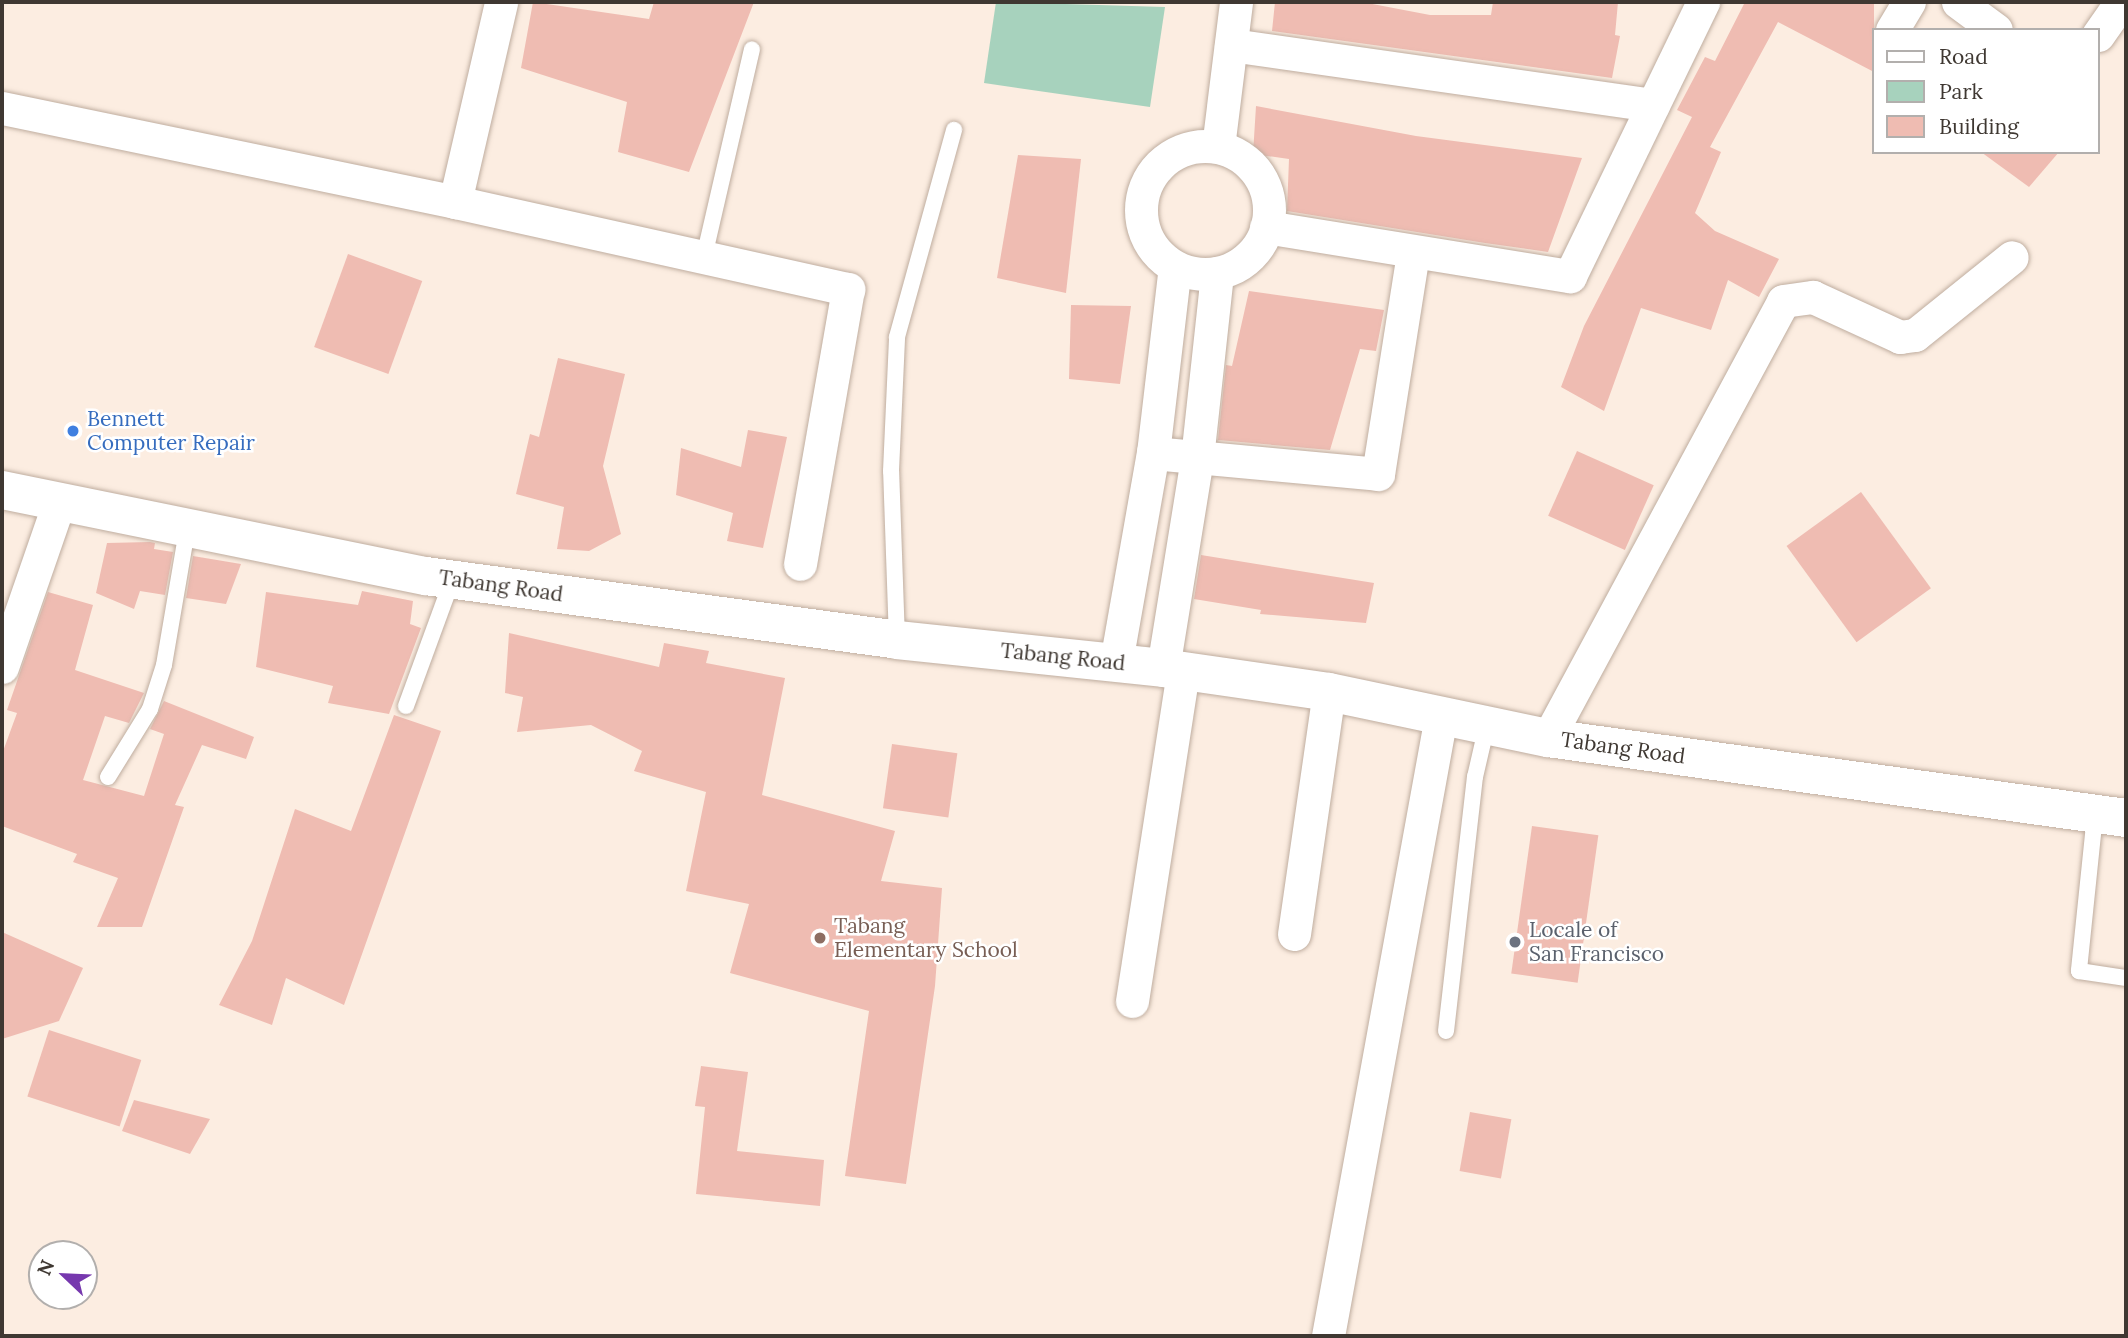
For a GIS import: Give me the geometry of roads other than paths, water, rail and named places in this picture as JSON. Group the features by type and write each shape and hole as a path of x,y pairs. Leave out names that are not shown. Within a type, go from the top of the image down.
{"main road":[{"name":"Tabang Road","path":"2,491 58,505 452,580 897,640 1116,662 1328,692 1548,738 2111,816"}],"street":[{"path":"455,202 501,2"},
{"path":"1218,147 1236,2"},
{"path":"1266,227 1570,275 1703,2"},
{"path":"1893,28 1909,2"},
{"path":"1958,2 1993,28"},
{"path":"2100,31 2121,2"},
{"path":"1231,45 1653,106"},
{"path":"2,108 455,202 848,289 800,564"},
{"path":"1198,146 1218,147 1237,154 1260,178 1266,227 1243,261 1217,272 1175,267 1147,238 1142,198 1149,179 1170,157 1198,146"},
{"path":"1153,453 1378,474 1413,252"},
{"path":"1548,738 1783,301 1813,297 1900,337 1915,335 2012,257"},
{"path":"1116,662 1153,453 1175,267"},
{"path":"1132,1001 1173,670 1217,272"},
{"path":"2,667 58,505"},
{"path":"1294,934 1328,692"},
{"path":"1328,1336 1441,716"}],"lane":[{"path":"704,257 752,49"},
{"path":"897,640 891,471 897,337 954,130"},
{"path":"108,776 150,709 164,665 187,530"},
{"path":"406,706 452,580"},
{"path":"1446,1031 1475,776 1487,725"},
{"path":"2111,816 2079,971 2126,978"}],"place":[{"name":"Bennett Computer Repair","path":"73,431"},
{"name":"Tabang Elementary School","path":"820,938"},
{"name":"Locale of San Francisco","path":"1515,942"}]}
